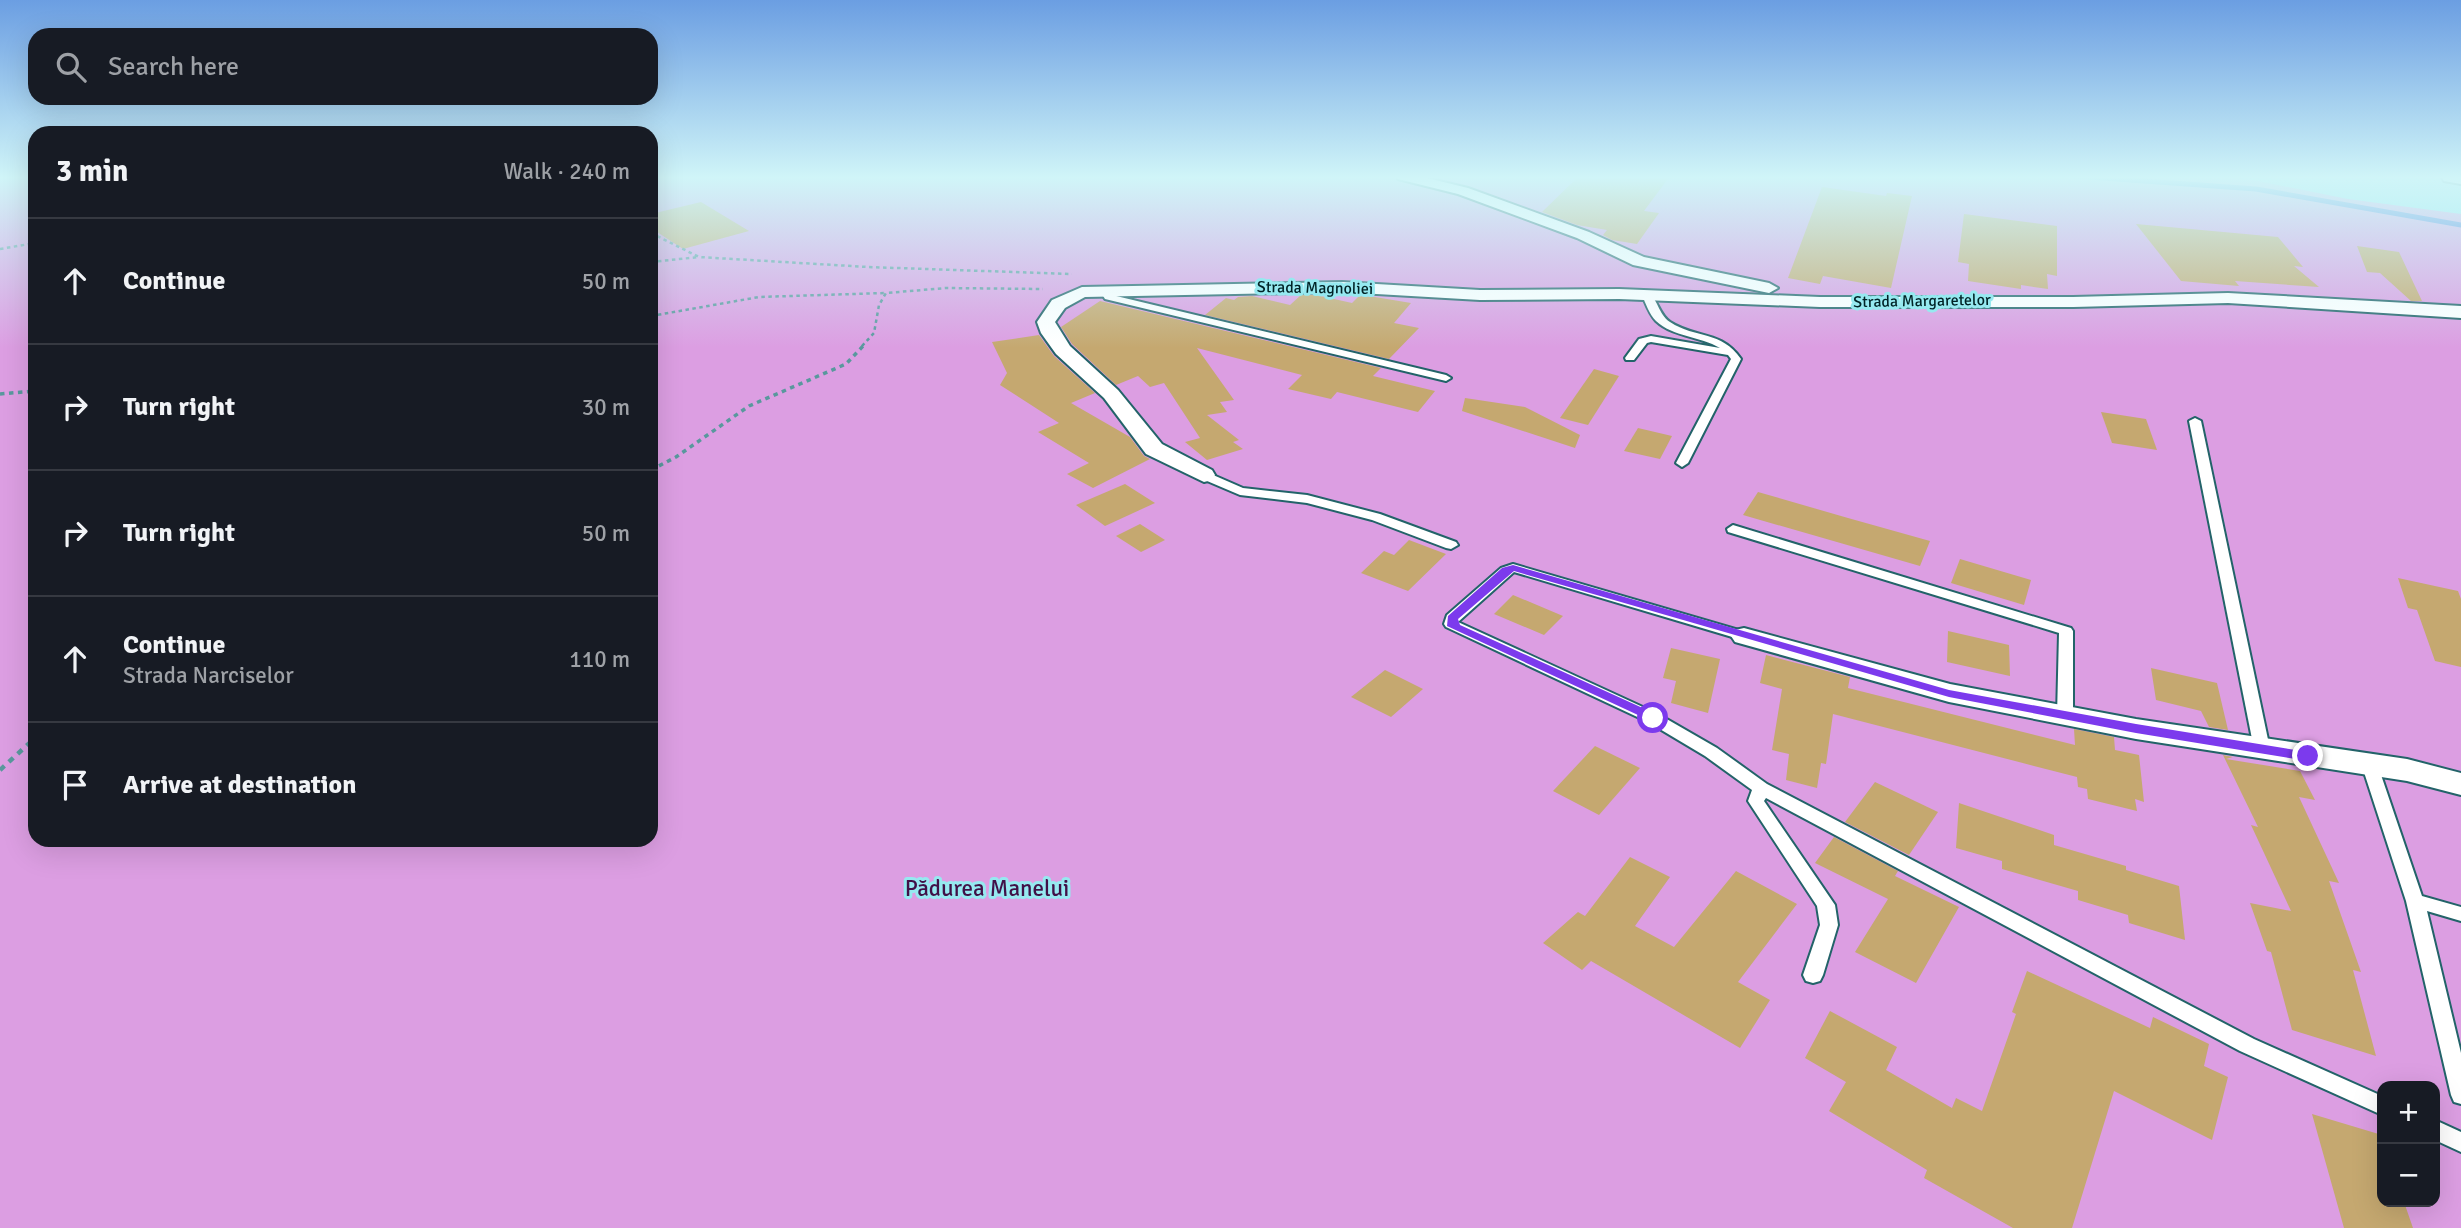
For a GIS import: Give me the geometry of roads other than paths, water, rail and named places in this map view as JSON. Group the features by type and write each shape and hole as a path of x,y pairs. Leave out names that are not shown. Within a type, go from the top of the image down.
{"street":[{"name":"Strada Margaretelor","path":"1578,233 1639,261 1805,295 1821,302 2085,302 2228,298 2461,312"},
{"name":"Strada Magnoliei","path":"1204,475 1154,449 1111,394 1063,349 1050,333 1046,322 1058,304 1078,283 1105,291 1342,287 1480,295 1647,295 1821,302"},
{"path":"1744,636 1949,693 2066,716 2407,771 2461,784"}],"lane":[{"path":"1105,291 1108,297 1446,378"},
{"path":"1647,295 1659,318 1674,328 1721,344 1733,353 1736,359 1682,463"},
{"path":"1630,358 1643,341 1651,339 1733,353"},
{"path":"2195,421 2262,749"},
{"path":"1204,475 1240,492 1307,499 1376,517 1451,545"},
{"path":"1733,529 2066,631 2066,716"},
{"path":"1744,636 1513,568 1506,570 1452,618 1451,624 1653,718 1711,752 1762,788 2247,1045 2377,1104"},
{"path":"2370,766 2415,901 2461,1095"},
{"path":"1762,788 1756,801 1826,905 1829,925 1813,975"},
{"path":"2415,901 2461,914"},
{"path":"2440,1132 2461,1142"}],"park label":[{"name":"Pădurea Manelui","path":"987,888"}]}
